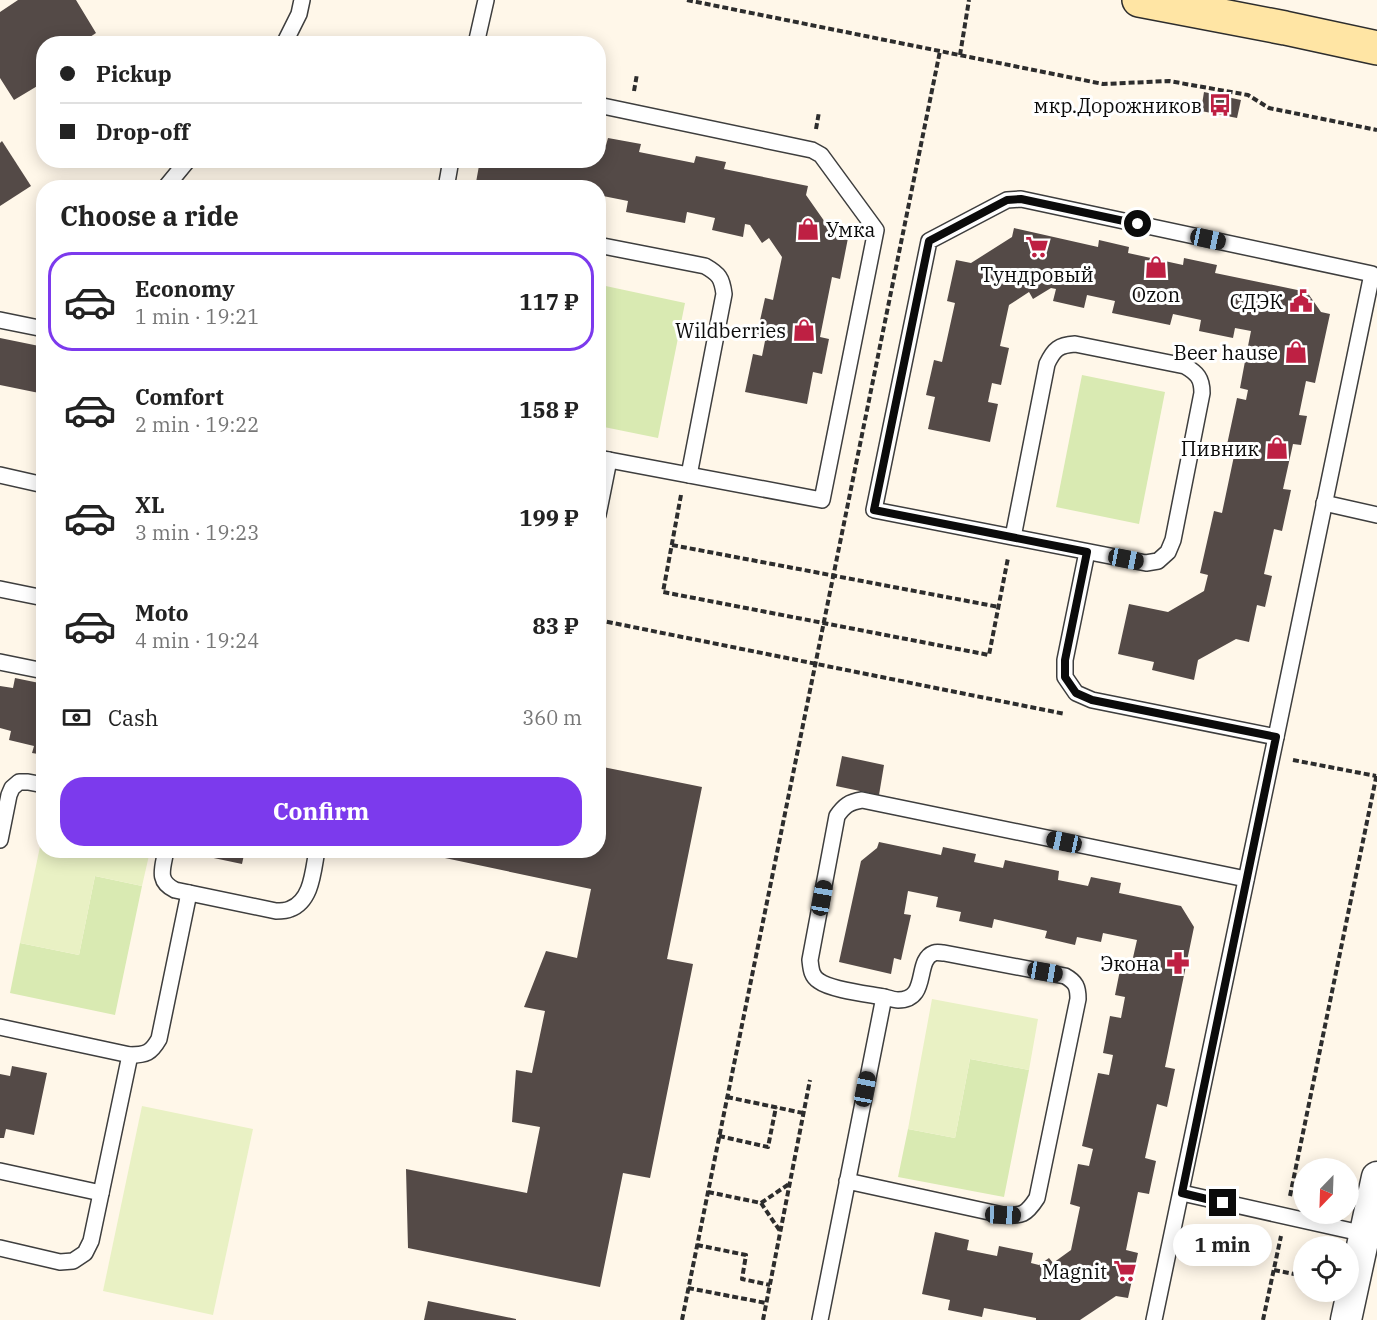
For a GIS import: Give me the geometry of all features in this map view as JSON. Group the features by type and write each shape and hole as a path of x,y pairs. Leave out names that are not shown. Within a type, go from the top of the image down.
{"main road":[{"path":"1139,0 1377,48"}],"street":[{"path":"1346,1320 1377,1177"}],"lane":[{"path":"288,36 299,14 302,0"},
{"path":"478,36 486,0"},
{"path":"606,107 812,150 820,155 876,230 822,500 606,459"},
{"path":"172,180 181,168"},
{"path":"1013,537 1047,364 1052,353 1063,345 1075,344 1185,366 1195,372 1202,382 1202,393 1173,540 1168,552 1158,561 1146,563 874,510 929,241 1007,200 1021,199 1372,274 1154,1320"},
{"path":"606,247 705,266 715,272 722,281 724,294 687,475"},
{"path":"0,320 36,327"},
{"path":"0,476 36,483"},
{"path":"1324,504 1377,515"},
{"path":"1087,552 1065,660 1065,677 1076,693 1092,700 1276,737"},
{"path":"0,589 36,596"},
{"path":"0,662 36,669"},
{"path":"0,840 12,788 19,782 36,784"},
{"path":"847,1182 1003,1215 1019,1215 1031,1208 1037,1198 1078,999 1078,988 1073,980 1065,976 944,953 934,953 926,959 920,984 915,994 908,998 898,1000 829,986 818,981 811,971 810,960 837,816 843,807 850,802 862,800 1246,879"},
{"path":"164,858 162,880 168,887 276,911 290,910 302,902 309,889 315,858"},
{"path":"0,1027 130,1055 142,1055 153,1049 159,1039 189,893"},
{"path":"820,1320 884,997"},
{"path":"0,1248 60,1262 73,1261 85,1253 91,1241 130,1055"},
{"path":"0,1171 101,1193"},
{"path":"1182,1193 1365,1234"}],"path":[{"path":"687,0 1103,84 1169,81 1248,95 1269,108 1377,130"},
{"path":"960,55 969,0"},
{"path":"682,1320 940,51"},
{"path":"876,230 929,241"},
{"path":"687,475 663,592 989,655 1013,537"},
{"path":"822,500 874,510"},
{"path":"672,545 999,607"},
{"path":"606,622 1073,716"},
{"path":"1263,1320 1377,775 1272,756"},
{"path":"763,1320 810,1080"},
{"path":"727,1097 803,1113"},
{"path":"719,1136 768,1147 776,1107"},
{"path":"761,1203 789,1184"},
{"path":"708,1192 761,1203 780,1231"},
{"path":"697,1245 746,1254 742,1279 770,1285"},
{"path":"1274,1270 1293,1274"},
{"path":"688,1288 766,1304"}],"green space":[{"path":"606,286 685,303 658,438 606,427"},
{"path":"1082,375 1165,392 1139,524 1056,507"},
{"path":"38,858 148,858 142,886 95,876 79,955 20,943"},
{"path":"95,876 142,886 115,1015 10,993 20,943 79,955"},
{"path":"932,999 1038,1019 1029,1070 970,1059 955,1138 908,1129"},
{"path":"970,1059 1029,1070 1004,1197 898,1177 908,1129 955,1138"},
{"path":"142,1106 253,1129 213,1315 103,1291"}],"building":[{"path":"18,0 76,0 96,33 92,36 36,36 36,87 14,100 0,78 0,12"},
{"path":"1204,92 1241,100 1237,118 1201,111"},
{"path":"608,138 641,144 639,152 694,163 696,156 726,162 724,169 808,186 806,195 834,235 848,238 840,279 832,277 820,337 829,339 822,374 813,372 807,404 745,392 753,354 762,356 766,336 757,334 765,298 773,300 782,257 769,238 762,243 750,225 745,224 743,237 712,230 715,218 687,212 685,223 626,212 628,201 606,197 606,180 476,180 479,168 606,168"},
{"path":"2,141 31,186 0,206 0,143"},
{"path":"1014,228 1098,247 1099,240 1129,247 1128,253 1183,265 1184,258 1217,265 1215,273 1307,292 1321,312 1330,314 1315,383 1306,381 1299,415 1307,416 1301,445 1293,444 1283,489 1291,490 1282,531 1274,529 1264,574 1272,576 1265,607 1257,605 1249,642 1236,639 1198,660 1194,680 1152,670 1154,662 1118,654 1129,604 1168,612 1204,591 1208,575 1200,573 1214,511 1222,513 1234,456 1225,454 1237,398 1246,400 1248,390 1240,388 1246,356 1255,358 1258,348 1248,346 1251,331 1235,328 1233,338 1199,331 1201,320 1173,314 1170,325 1112,313 1115,301 1087,295 1084,308 1053,301 1056,289 1051,288 1033,299 1029,292 1009,305 1000,346 1009,348 1001,385 992,383 988,402 998,404 990,442 928,429 935,397 926,395 934,360 942,362 955,303 947,301 956,260 971,263 1012,237"},
{"path":"0,338 36,345 36,392 0,385"},
{"path":"15,678 36,682 36,754 32,753 34,746 9,740 11,731 0,728 0,686 13,688"},
{"path":"842,756 884,765 879,795 836,786"},
{"path":"606,768 702,787 667,959 693,964 650,1178 623,1173 600,1287 408,1248 406,1169 527,1193 540,1127 512,1122 516,1070 532,1073 545,1011 524,1007 546,951 577,958 591,889 445,858 606,858"},
{"path":"879,842 941,855 943,847 976,854 974,862 1003,868 1005,860 1059,871 1058,880 1088,886 1091,877 1121,883 1119,893 1181,906 1194,927 1165,1067 1175,1069 1167,1107 1157,1104 1145,1158 1156,1161 1149,1194 1138,1192 1126,1250 1138,1253 1128,1298 1116,1296 1080,1320 1036,1320 1036,1318 984,1308 982,1317 948,1310 950,1300 922,1294 935,1232 969,1240 967,1250 997,1256 999,1246 1033,1253 1031,1263 1039,1265 1049,1258 1053,1263 1071,1250 1080,1207 1070,1204 1078,1164 1089,1166 1093,1149 1082,1146 1098,1073 1109,1075 1113,1055 1103,1053 1110,1016 1121,1018 1125,997 1115,995 1122,960 1132,962 1137,940 1103,933 1101,942 1077,937 1075,945 1045,938 1047,931 994,919 992,928 959,921 961,912 936,907 938,897 908,891 904,914 911,915 901,960 894,958 891,974 839,962 861,861 877,848"},
{"path":"214,858 243,858 242,864"},
{"path":"12,1066 47,1073 34,1135 6,1129 4,1138 0,1138 0,1074 10,1076"},
{"path":"428,1301 516,1319 516,1320 424,1320"}],"place":[{"name":"мкр.Дорожников","path":"1220,105"},
{"name":"Умка","path":"808,229"},
{"name":"Тундровый","path":"1037,247"},
{"name":"Ozon","path":"1156,267"},
{"name":"СДЭК","path":"1301,301"},
{"name":"Wildberries","path":"804,330"},
{"name":"Beer hause","path":"1296,352"},
{"name":"Пивник","path":"1277,448"},
{"name":"Экона","path":"1178,963"},
{"name":"Magnit","path":"1125,1271"}],"route":[{"path":"1138,224 1021,199 1007,200 929,241 874,510 1087,552 1065,660 1065,677 1076,693 1092,700 1276,737 1182,1193 1223,1203"}]}
